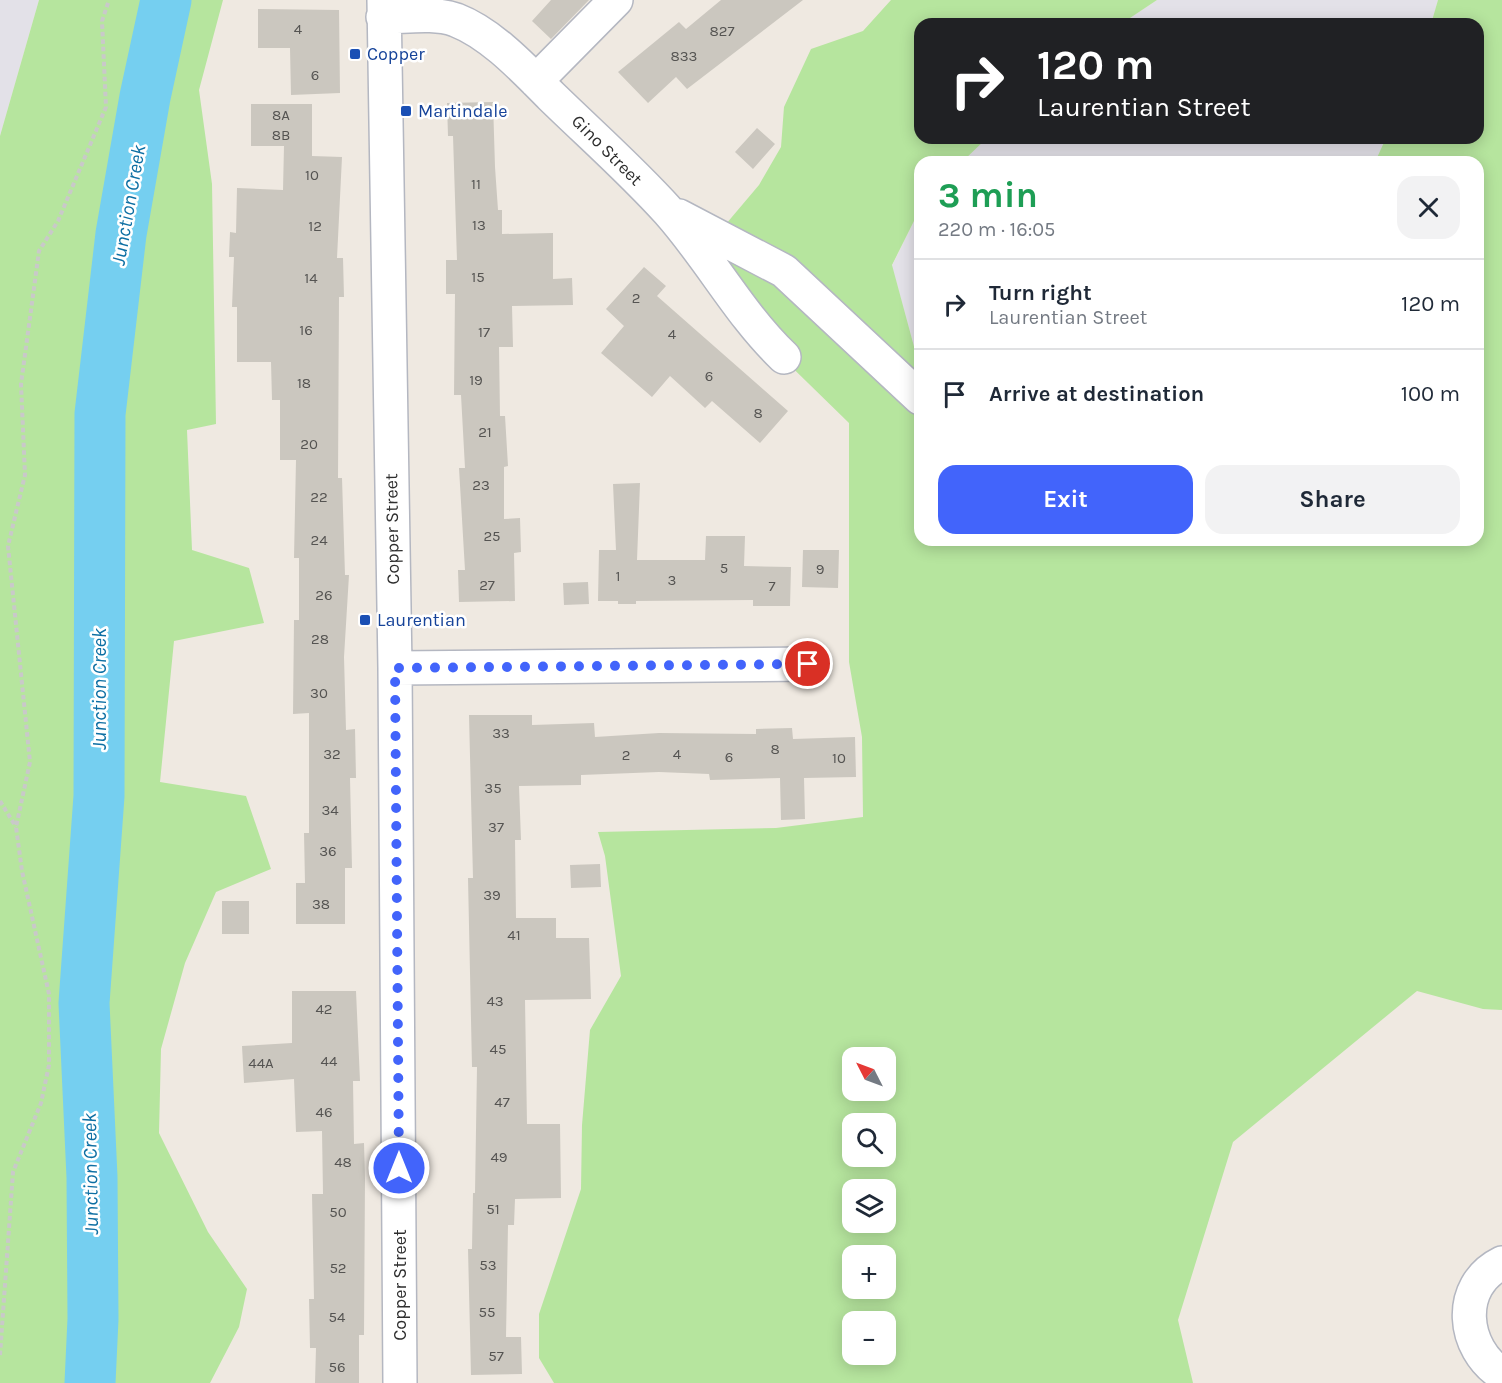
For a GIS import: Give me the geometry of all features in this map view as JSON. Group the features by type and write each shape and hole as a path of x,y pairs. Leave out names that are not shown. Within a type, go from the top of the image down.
{"street":[{"path":"536,81 616,0"},
{"name":"Gino Street","path":"383,9 453,19 486,38 536,81 668,210 711,263 750,321 784,357"},
{"name":"Copper Street","path":"383,9 395,668 400,1383"},
{"path":"668,210 784,271 914,392"},
{"path":"395,668 808,664"},
{"path":"1502,1263 1485,1276 1475,1289 1468,1320 1476,1348 1502,1374"}],"path":[{"path":"0,1355 13,1172 41,1103 49,1065 49,994 22,871 16,827 30,762 8,546 26,476 21,384 39,251 58,222 106,107 102,21 109,0"},
{"path":"0,801 16,827"}],"shaded area":[{"path":"0,0 39,0 0,136"},
{"path":"1157,0 1438,0 1433,18 1130,18"},
{"path":"981,144 1383,144 1378,156 968,156"},
{"path":"914,221 914,347 892,266"}],"green space":[{"path":"39,0 223,0 199,90 212,184 216,424 187,430 192,550 249,568 264,623 174,641 160,782 246,796 271,869 216,892 185,963 161,1049 159,1133 208,1232 247,1289 239,1327 210,1383 0,1383 0,136"},
{"path":"891,0 1157,0 1130,18 914,18 914,144 981,144 968,156 914,156 914,221 892,265 914,346 914,546 1484,546 1484,156 1378,156 1383,144 1484,144 1484,18 1433,18 1438,0 1502,0 1502,1010 1483,1009 1417,991 1233,1142 1178,1320 1193,1383 554,1383 539,1358 539,1314 581,1189 582,1125 590,1030 621,976 605,856 598,832 776,828 863,817 862,737 849,662 849,423 767,343 715,237 759,185 781,147 784,107 811,49 863,31"}],"building":[{"path":"551,0 589,0 551,39 532,21"},
{"path":"721,0 803,0 687,89 676,77 648,103 618,72 679,22 686,29"},
{"path":"258,9 339,10 340,93 291,95 290,48 258,48"},
{"path":"493,102 495,167 498,210 502,210 502,234 553,233 553,279 572,278 573,305 512,306 513,347 499,347 500,416 505,416 508,466 504,467 504,519 520,518 521,552 514,553 515,601 459,602 458,570 465,570 459,468 465,468 461,395 454,395 455,294 446,294 446,260 457,260 453,136 448,136 447,103"},
{"path":"251,104 312,104 312,156 342,157 337,258 343,258 344,297 339,297 338,478 342,478 345,575 349,575 344,657 346,730 355,729 356,778 350,778 352,868 345,868 345,924 296,924 296,883 305,883 304,833 309,833 309,713 293,714 294,620 299,620 299,558 294,558 296,460 280,460 280,400 272,400 271,362 237,362 237,307 232,307 234,257 229,257 230,232 236,233 237,188 283,190 284,146 251,146"},
{"path":"757,128 775,144 753,169 735,152"},
{"path":"644,267 666,286 657,296 788,411 760,443 712,401 705,408 670,376 652,397 601,353 624,326 606,309"},
{"path":"640,483 637,560 705,560 706,536 745,536 744,566 791,567 790,606 753,606 753,600 636,601 636,604 598,601 599,550 616,550 613,484"},
{"path":"803,550 839,550 838,588 802,587"},
{"path":"588,582 589,604 564,605 563,583"},
{"path":"469,715 532,715 532,725 594,723 595,737 659,733 756,734 756,729 792,728 793,739 855,737 856,777 804,778 805,819 781,820 780,778 710,780 709,774 659,772 581,775 581,785 519,786 521,840 515,840 516,918 556,918 556,938 589,938 591,999 525,1000 527,1124 560,1124 561,1198 515,1199 514,1225 508,1225 506,1337 521,1337 522,1374 471,1375 468,1249 472,1249 473,1193 475,1193 477,1067 472,1067 468,878 473,878"},
{"path":"600,864 601,887 571,888 570,865"},
{"path":"222,901 249,901 249,934 222,934"},
{"path":"292,991 356,991 360,1081 353,1081 354,1144 364,1143 365,1179 364,1335 359,1335 359,1383 315,1383 316,1348 310,1348 309,1299 314,1299 312,1194 323,1194 322,1131 296,1132 294,1079 244,1083 242,1046 292,1043"}],"waterway":[{"name":"Junction Creek","path":"90,1383 93,1319 92,1177 84,1003 99,796 100,414 121,234 145,97 166,0"}],"place":[{"name":"Copper","path":"355,54"},
{"name":"Martindale","path":"406,111"},
{"name":"Laurentian","path":"365,620"}],"route":[{"path":"399,1168 395,668 808,664"}]}
